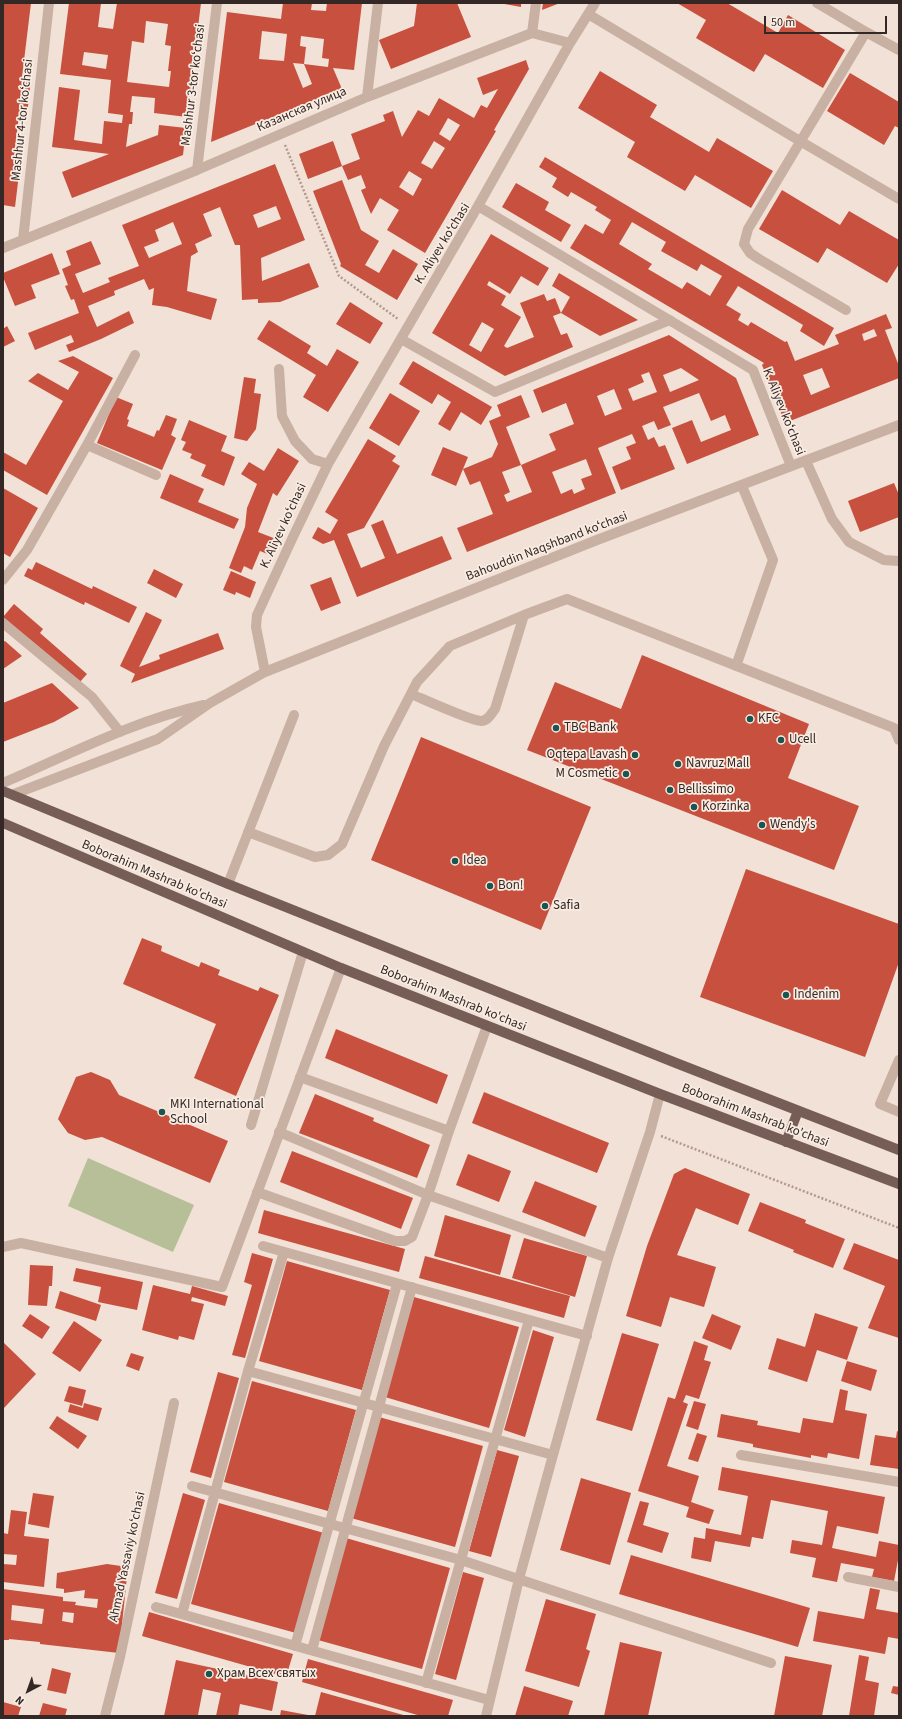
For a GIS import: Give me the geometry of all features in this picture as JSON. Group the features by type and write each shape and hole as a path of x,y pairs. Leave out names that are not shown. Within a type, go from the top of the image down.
{"main road":[{"name":"Boborahim Mashrab ko'chasi","path":"3,791 14,794 228,884 899,1150"},
{"path":"3,799 14,794"},
{"name":"Boborahim Mashrab ko'chasi","path":"3,823 340,968 660,1094 899,1184"},
{"path":"786,1142 798,1111"}],"street":[{"name":"Mashhur 4-tor koʻchasi","path":"23,240 49,3"},
{"name":"Mashhur 3-tor koʻchasi","path":"197,170 217,3"},
{"path":"367,97 378,3"},
{"path":"536,3 532,33 570,44"},
{"path":"478,206 595,3"},
{"path":"817,3 899,50"},
{"path":"588,14 800,141 899,198"},
{"path":"846,310 759,259 750,253 744,244 748,229 866,32"},
{"name":"Казанская улица","path":"3,248 197,170 367,97 532,33"},
{"name":"K. Aliyev koʻchasi","path":"265,672 256,627 257,615 328,464 478,206 753,370 791,466"},
{"path":"401,339 495,392 670,320"},
{"path":"3,580 26,550 87,445 135,355"},
{"path":"279,369 282,416 295,442 312,459 328,464"},
{"name":"Bahouddin Naqshband koʻchasi","path":"14,794 158,739 210,704 265,672 597,540 899,425"},
{"path":"87,445 156,475"},
{"path":"806,461 832,519 848,542 884,560 899,560"},
{"path":"736,666 773,560 742,486"},
{"path":"248,832 315,857 328,855 342,844 384,746 417,682 450,646 567,599 894,728 899,740"},
{"path":"411,694 481,721 489,718 495,709 524,615"},
{"path":"3,623 92,697 120,732"},
{"path":"3,783 120,732 179,710 210,704"},
{"path":"228,884 294,715"},
{"path":"251,1125 303,952"},
{"path":"3,1247 22,1243 222,1287 340,968"},
{"path":"257,1192 395,1241 406,1241 412,1236 428,1195 449,1131 487,1026"},
{"path":"899,1060 880,1104 899,1112"},
{"path":"300,1078 449,1131"},
{"path":"486,1716 519,1579 586,1336 608,1258 650,1132 660,1094"},
{"path":"279,1132 428,1195 608,1258"},
{"path":"263,1246 586,1336"},
{"path":"182,1614 248,1371 284,1252"},
{"path":"295,1646 397,1284"},
{"path":"312,1650 412,1288"},
{"path":"426,1683 529,1320"},
{"path":"248,1371 553,1455"},
{"name":"Ahmad Yassaviy koʻchasi","path":"105,1716 174,1403"},
{"path":"741,1455 899,1482"},
{"path":"192,1486 461,1560 771,1663"},
{"path":"848,1576 899,1586"},
{"path":"156,1607 489,1700"}],"path":[{"path":"280,134 339,276 408,326"},
{"path":"650,1132 899,1228"}],"green space":[{"path":"88,1158 194,1205 173,1252 68,1206"}],"building":[{"path":"3,3 31,3 22,77 31,78 27,116 19,115 15,148 22,149 15,207 3,205"},
{"path":"69,3 101,3 98,27 113,29 117,3 201,3 187,117 154,113 155,98 132,96 130,112 133,112 132,124 129,124 126,147 158,135 159,125 186,128 183,155 72,198 62,172 109,154 52,147 59,87 80,90 74,140 102,144 104,121 122,123 123,115 108,113 111,80 60,74","holes":["146,21 168,24 165,45 171,46 168,71 171,71 169,87 127,82 132,41 144,43","84,52 108,55 106,69 82,65"]},
{"path":"283,3 312,3 311,10 326,11 327,3 362,3 354,70 333,68 342,89 211,142 227,12 281,19","holes":["262,31 287,34 284,61 259,59","301,36 324,39 322,58 329,59 328,67 304,64 306,47 300,46","293,63 304,64 312,84 303,88"]},
{"path":"417,3 457,3 471,37 391,69 379,40 414,26"},
{"path":"499,3 521,3 521,7"},
{"path":"543,3 560,3 542,10"},
{"path":"677,3 727,3 778,33 788,15 845,50 823,88 765,54 754,72 696,38 706,20"},
{"path":"526,60 529,69 494,130 496,131 425,253 387,230 399,210 380,198 371,214 361,190 366,188 361,175 348,180 342,166 360,159 351,134 385,121 383,115 393,111 402,137 418,110 429,116 439,98 474,118 481,105 487,108 498,89 483,95 477,78","holes":["448,118 460,125 450,141 439,134","434,141 445,148 432,169 421,163","409,171 422,179 413,196 399,187"]},
{"path":"600,71 657,105 650,117 709,152 717,138 773,171 751,208 695,175 685,191 627,157 635,142 578,108"},
{"path":"850,73 899,102 899,128 895,126 884,145 827,111"},
{"path":"333,141 342,166 308,179 299,154"},
{"path":"545,157 834,328 824,346 800,331 803,325 738,286 726,305 741,314 738,320 748,326 751,322 785,342 787,341 795,361 839,344 835,335 886,314 892,328 885,330 899,366 899,378 785,423 762,365 764,363 570,248 585,224 603,234 611,220 595,210 597,207 571,192 568,197 552,187 557,178 539,167","holes":["632,222 666,242 661,251 697,271 701,264 722,276 710,296 687,282 682,289 648,269 652,264 619,244","874,329 877,336 864,341 862,334","822,368 830,387 811,395 803,375"]},
{"path":"275,164 305,240 261,258 262,281 309,263 319,287 280,302 258,303 258,299 242,300 240,245 235,245 220,207 203,214 212,236 195,244 198,252 191,256 187,291 217,299 211,320 167,307 152,305 154,288 149,290 144,279 114,291 115,295 88,306 97,327 129,311 134,323 69,352 66,345 74,342 71,335 35,350 28,333 79,313 74,299 71,300 65,286 68,285 62,269 71,265 66,251 91,241 101,264 75,274 83,293 110,282 108,278 139,266 122,225","holes":["276,206 281,219 258,228 253,215","173,222 182,244 149,258 144,247 159,241 155,230"]},
{"path":"342,180 361,230 379,241 365,265 379,273 393,249 418,264 397,300 340,266 341,264 313,191"},
{"path":"516,183 549,202 545,210 571,225 561,242 502,207"},
{"path":"782,190 840,225 849,211 899,240 899,264 887,283 827,248 818,263 759,229"},
{"path":"491,234 549,268 538,286 521,276 510,294 489,281 487,285 506,296 501,305 521,317 504,346 507,348 534,337 520,303 544,294 547,301 555,298 561,313 553,316 561,335 567,333 573,347 505,376 432,333","holes":["482,322 494,329 481,352 469,345"]},
{"path":"52,253 60,274 31,285 36,298 15,306 3,277 3,273"},
{"path":"559,273 638,320 600,336 561,313 570,297 552,286"},
{"path":"350,302 383,323 370,344 336,324"},
{"path":"269,320 311,346 307,353 327,366 337,349 359,362 328,412 303,397 316,375 257,339"},
{"path":"7,326 15,341 3,347 3,329"},
{"path":"669,335 736,378 759,435 687,464 672,428 692,420 701,442 731,430 725,415 711,421 699,393 663,407 671,425 658,430 654,421 642,426 648,440 654,437 659,447 665,445 675,469 621,490 612,467 631,459 626,447 636,443 632,434 598,448 616,493 467,552 457,528 493,514 480,481 470,485 463,469 492,457 498,444 489,421 501,416 497,405 521,395 530,417 506,427 521,465 556,450 549,434 574,424 566,403 542,413 533,390","holes":["681,368 699,380 670,392 663,375","649,372 657,392 633,401 628,389 644,382 641,375","614,389 622,409 605,416 597,396","586,459 592,475 581,479 585,489 574,494 572,489 561,494 552,472","521,465 532,492 507,502 504,495 510,492 502,472"]},
{"path":"73,356 113,378 47,495 3,470 3,452 26,465 63,401 28,381 38,373 68,390 79,372 58,361"},
{"path":"413,361 492,407 481,425 461,412 450,431 438,424 451,402 438,394 432,404 399,384"},
{"path":"244,377 256,379 254,393 261,394 256,429 247,441 234,438"},
{"path":"390,393 420,411 399,446 369,428"},
{"path":"116,397 133,404 127,419 129,420 127,426 154,437 157,430 159,431 166,415 177,419 171,435 176,438 162,470 97,443"},
{"path":"189,420 227,436 221,451 235,457 224,486 201,476 206,465 190,458 192,454 182,450 186,442 181,440"},
{"path":"368,439 396,456 392,461 400,466 364,528 347,534 361,568 385,558 371,525 383,520 397,554 442,536 452,559 357,597 334,540 323,544 312,538 318,527 330,534 338,520 325,512"},
{"path":"443,447 468,457 456,486 431,475"},
{"path":"278,448 299,461 277,496 273,493 258,532 276,539 270,555 260,551 252,570 244,566 241,573 229,568 245,527 247,508 257,484 241,474 249,462 264,471"},
{"path":"170,474 204,489 198,502 239,519 234,529 160,498"},
{"path":"894,483 899,495 899,517 860,532 848,501"},
{"path":"3,488 38,508 10,557 3,553"},
{"path":"36,562 92,589 93,586 137,607 129,623 85,602 84,605 24,576 28,568 32,570"},
{"path":"154,569 183,584 176,598 147,583"},
{"path":"231,571 256,582 250,598 236,592 235,595 223,590"},
{"path":"331,577 341,603 321,611 310,585"},
{"path":"14,604 43,629 40,633 87,674 79,683 3,617"},
{"path":"146,612 162,620 139,667 160,659 159,655 218,633 224,649 131,683 135,674 120,666"},
{"path":"5,641 22,656 3,669 3,642"},
{"name":"Navruz Mall","path":"642,655 809,724 788,778 859,806 834,870 527,750 555,682 621,709"},
{"path":"52,683 79,708 54,722 3,742 3,703"},
{"path":"421,737 591,807 541,930 371,860"},
{"path":"746,869 899,924 899,962 865,1057 700,997"},
{"path":"142,938 162,946 161,951 199,967 201,962 220,970 218,975 258,991 260,987 279,995 236,1096 194,1078 216,1024 123,984"},
{"path":"336,1029 448,1075 437,1104 325,1058"},
{"path":"91,1072 110,1080 119,1095 228,1141 210,1183 102,1137 85,1140 68,1133 58,1119 76,1077"},
{"path":"484,1092 609,1143 597,1173 472,1123"},
{"path":"315,1094 374,1118 373,1121 430,1145 417,1178 299,1133"},
{"path":"292,1151 413,1198 401,1229 280,1182"},
{"path":"468,1154 511,1171 499,1202 456,1185"},
{"path":"685,1168 750,1194 738,1225 696,1208 677,1255 716,1267 704,1307 670,1297 661,1327 626,1316 647,1246 674,1174"},
{"path":"535,1181 597,1206 585,1237 522,1212"},
{"path":"760,1202 806,1220 805,1223 845,1239 833,1268 793,1252 794,1250 748,1231"},
{"path":"264,1210 405,1249 399,1272 258,1233"},
{"path":"445,1215 511,1235 500,1275 434,1256"},
{"path":"524,1238 587,1256 575,1297 512,1278"},
{"path":"854,1243 899,1260 899,1338 868,1328 885,1286 843,1269"},
{"path":"252,1253 273,1259 245,1358 232,1355 252,1285 244,1282"},
{"path":"425,1256 570,1296 564,1318 419,1278"},
{"path":"287,1261 390,1290 362,1390 259,1361"},
{"path":"30,1265 53,1266 52,1286 49,1286 47,1306 28,1305"},
{"path":"76,1268 143,1282 137,1310 98,1302 101,1287 73,1281"},
{"path":"153,1285 190,1294 192,1286 228,1296 225,1306 192,1297 191,1301 204,1304 194,1340 179,1336 178,1340 142,1330"},
{"path":"60,1291 101,1305 96,1321 55,1308"},
{"path":"414,1297 519,1327 489,1428 385,1397"},
{"path":"815,1313 858,1327 847,1360 817,1350 807,1382 768,1369 777,1338 805,1347"},
{"path":"30,1314 50,1327 42,1339 22,1326"},
{"path":"712,1314 741,1326 731,1350 702,1338"},
{"path":"74,1321 102,1340 80,1372 52,1353"},
{"path":"533,1330 554,1337 525,1437 504,1430"},
{"path":"622,1333 659,1344 632,1431 596,1420"},
{"path":"694,1341 708,1346 704,1360 711,1362 699,1399 686,1395 683,1402 688,1404 667,1466 699,1476 691,1502 714,1510 709,1524 686,1517 689,1507 638,1491 668,1397 675,1399"},
{"path":"3,1342 36,1374 4,1408 3,1406"},
{"path":"131,1353 144,1357 139,1371 126,1366"},
{"path":"847,1361 877,1370 871,1391 841,1381"},
{"path":"218,1372 239,1378 211,1478 190,1472"},
{"path":"252,1381 356,1410 328,1511 224,1482"},
{"path":"69,1386 86,1390 82,1406 64,1401"},
{"path":"840,1389 848,1391 845,1410 867,1414 859,1459 828,1453 827,1458 811,1455 811,1458 753,1447 753,1444 717,1437 721,1414 758,1421 757,1425 800,1433 803,1418 833,1423"},
{"path":"694,1401 706,1404 698,1430 686,1426"},
{"path":"84,1403 102,1408 98,1421 68,1412 70,1404 83,1408"},
{"path":"57,1416 87,1436 78,1449 49,1428"},
{"path":"379,1417 483,1446 455,1547 351,1518"},
{"path":"897,1431 899,1432 899,1469 870,1465 875,1435 896,1438"},
{"path":"697,1433 707,1436 698,1462 688,1459"},
{"path":"497,1450 519,1456 491,1557 469,1551"},
{"path":"722,1467 885,1497 878,1534 837,1526 832,1548 876,1557 879,1541 899,1545 899,1555 894,1581 872,1577 874,1569 841,1563 837,1582 812,1577 816,1558 790,1553 792,1540 822,1545 828,1511 771,1500 763,1539 752,1537 750,1547 715,1541 711,1562 691,1558 694,1537 705,1539 706,1528 741,1535 748,1496 718,1490"},
{"path":"581,1478 631,1493 610,1565 560,1550"},
{"path":"33,1493 54,1496 49,1528 28,1524"},
{"path":"183,1493 205,1500 177,1599 155,1593"},
{"path":"640,1501 649,1503 643,1525 669,1533 662,1553 627,1542"},
{"path":"219,1503 324,1533 296,1633 191,1604"},
{"path":"11,1510 27,1512 24,1536 49,1539 44,1587 3,1582 3,1564 16,1565 17,1555 3,1554 3,1533 8,1534"},
{"path":"346,1538 450,1568 422,1669 318,1640"},
{"path":"631,1555 810,1608 798,1647 619,1594"},
{"path":"107,1564 128,1567 119,1653 40,1644 40,1642 9,1639 3,1640 3,1589 63,1597 63,1601 76,1602 75,1605 97,1608 98,1599 84,1598 85,1590 64,1593 64,1589 56,1588 57,1573","holes":["12,1605 44,1609 42,1624 11,1620","63,1612 74,1613 73,1623 62,1621"]},
{"path":"463,1572 484,1578 456,1680 435,1674"},
{"path":"870,1588 880,1590 876,1609 899,1613 899,1639 888,1637 885,1654 813,1641 818,1611 864,1619"},
{"path":"546,1599 596,1614 586,1649 590,1651 579,1687 525,1671"},
{"path":"149,1612 293,1654 286,1677 142,1636"},
{"path":"620,1642 662,1652 648,1716 604,1716"},
{"path":"859,1655 869,1657 865,1680 879,1683 874,1716 849,1716"},
{"path":"785,1656 832,1665 822,1716 774,1716"},
{"path":"308,1659 453,1700 448,1716 421,1716 302,1682"},
{"name":"Храм Всех святых","path":"176,1660 278,1682 272,1711 240,1704 238,1716 216,1716 221,1693 203,1689 198,1715 164,1716"},
{"path":"52,1668 71,1673 66,1694 47,1690"},
{"path":"524,1686 573,1701 568,1716 515,1716"},
{"path":"893,1686 899,1687 899,1695 891,1693"},
{"path":"321,1692 407,1716 315,1716"},
{"path":"3,1702 21,1707 18,1716 3,1716"},
{"path":"43,1703 67,1709 65,1716 39,1716"},
{"path":"281,1710 308,1715 308,1716 280,1716"}],"place":[{"name":"KFC","path":"750,719"},
{"name":"TBC Bank","path":"556,728"},
{"name":"Ucell","path":"781,740"},
{"name":"Oqtepa Lavash","path":"635,755"},
{"name":"Navruz Mall","path":"678,764"},
{"name":"M Cosmetic","path":"626,774"},
{"name":"Bellissimo","path":"670,790"},
{"name":"Korzinka","path":"694,807"},
{"name":"Wendy's","path":"762,825"},
{"name":"Idea","path":"455,861"},
{"name":"Bon!","path":"490,886"},
{"name":"Safia","path":"545,906"},
{"name":"Indenim","path":"786,995"},
{"name":"MKI International School","path":"162,1112"},
{"name":"Храм Всех святых","path":"209,1674"}]}
